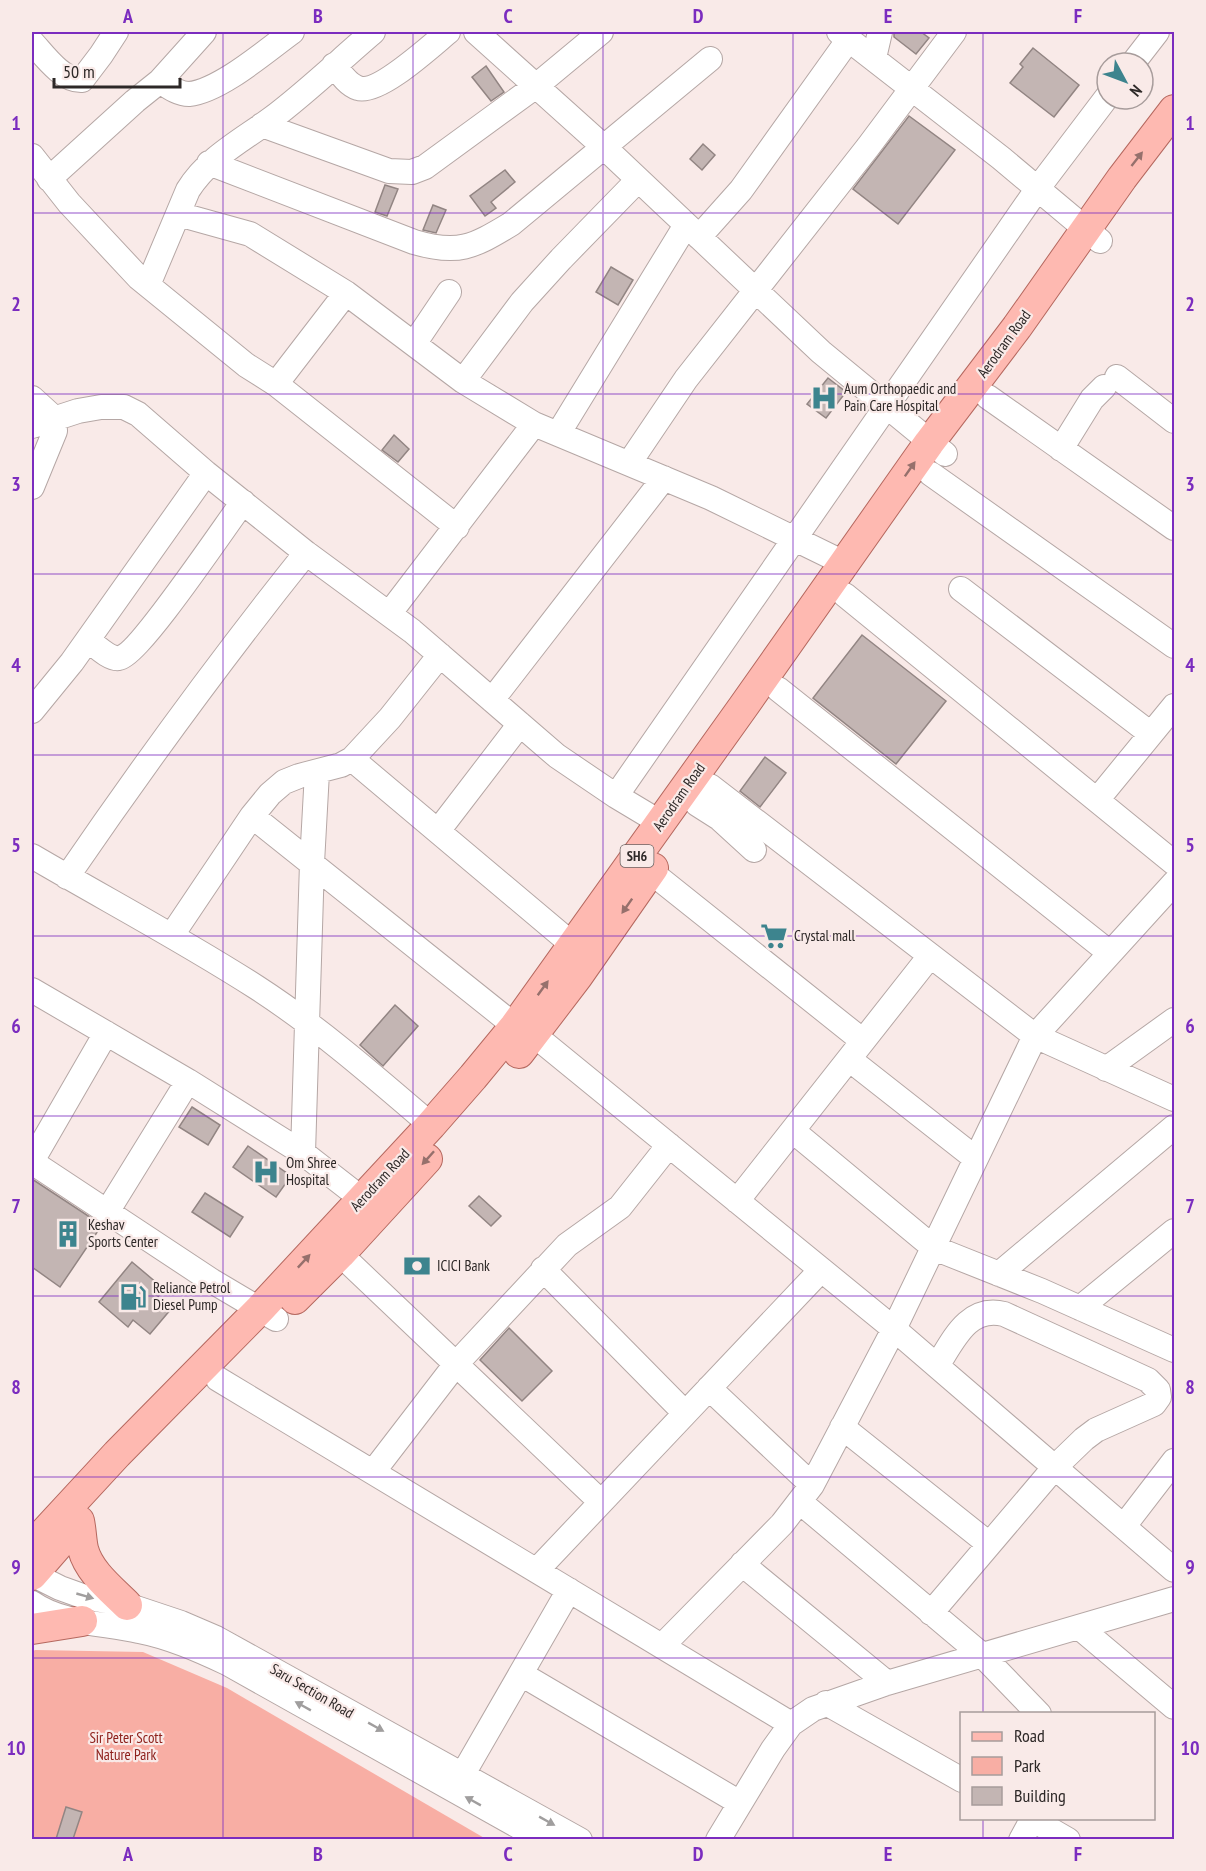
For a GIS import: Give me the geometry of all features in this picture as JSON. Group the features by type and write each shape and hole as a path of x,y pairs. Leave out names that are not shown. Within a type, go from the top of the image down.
{"main road":[{"name":"Aerodram Road","path":"32,1574 79,1521 218,1379 362,1199 474,1077 525,1030 573,945 844,563 988,397 1174,111"},
{"name":"Aerodram Road","path":"32,1546 93,1479 268,1314 340,1254 453,1131 525,1030 651,872 845,595 1017,327 1174,142"},
{"path":"79,1521 87,1560 96,1574 127,1605"},
{"path":"32,1629 82,1621"}],"street":[{"path":"32,42 64,74 75,80 82,80 117,32"},
{"path":"49,179 160,81 204,32"},
{"path":"160,81 175,91 188,94 207,89 248,64 292,32"},
{"path":"148,285 188,190 209,163 262,125 373,32"},
{"path":"334,65 356,88 369,90 383,83 448,32"},
{"path":"476,32 605,148 821,352 886,407 935,457 1173,643"},
{"path":"262,125 389,171 412,172 425,167 536,86 601,32"},
{"path":"874,58 880,32"},
{"path":"630,462 686,379 954,32"},
{"path":"1142,51 1157,32"},
{"path":"558,434 693,231 741,190 844,35 1038,188 1093,235"},
{"path":"209,163 414,242 446,249 462,248 482,241 511,224 710,59"},
{"path":"616,796 1038,188 1096,111"},
{"path":"32,156 69,203 148,285 457,527"},
{"path":"463,381 522,302 638,180"},
{"path":"178,214 250,234 346,293 463,381 534,424 630,462 711,498 844,563"},
{"path":"414,344 448,292"},
{"path":"276,384 346,293"},
{"path":"1061,449 1092,399 1111,382 1174,420"},
{"path":"988,397 1174,528"},
{"path":"32,398 43,422 55,431 32,487"},
{"path":"43,422 101,407 124,407 138,414 206,473 306,553 440,655 557,756 661,823"},
{"path":"389,614 534,424"},
{"path":"32,711 72,662 206,473"},
{"path":"492,700 664,478"},
{"path":"88,640 112,657 119,658 129,654 167,607 243,502"},
{"path":"67,877 144,766 306,553"},
{"path":"961,589 1151,734"},
{"path":"845,595 1174,864"},
{"path":"172,935 252,816 270,794 284,782 341,765 352,759 390,718 440,655"},
{"path":"778,688 1110,953"},
{"path":"1097,800 1174,706"},
{"path":"438,831 520,724"},
{"path":"352,759 573,945"},
{"path":"303,1153 316,772"},
{"path":"704,795 719,818 754,850"},
{"path":"704,795 930,956 1035,1036 1174,1099"},
{"path":"252,816 669,1145 894,1329 1174,1570"},
{"path":"32,856 172,935 258,987 308,1023 431,1125"},
{"path":"651,872 856,1050 975,1158"},
{"path":"662,1646 782,1524 806,1494 894,1329 1035,1036 1174,883"},
{"path":"737,1201 930,956"},
{"path":"32,990 188,1081 303,1153 362,1199"},
{"path":"1106,1069 1174,1020"},
{"path":"106,1033 32,1162 268,1314"},
{"path":"107,1212 188,1081"},
{"path":"999,1274 1174,1127"},
{"path":"793,1131 934,1248 1171,1344"},
{"path":"373,1472 456,1364 567,1245 620,1208 669,1145"},
{"path":"1080,1308 1174,1231"},
{"path":"340,1254 601,1502"},
{"path":"543,1269 685,1413"},
{"path":"537,1570 821,1270"},
{"path":"931,1613 1055,1467 1084,1439 1096,1430 1154,1404 1159,1397 1158,1390 1148,1380 1004,1314 992,1311 974,1317 962,1329 937,1366"},
{"path":"218,1379 791,1724"},
{"path":"709,1388 806,1494 931,1613 982,1655 1038,1712"},
{"path":"842,1427 989,1544"},
{"path":"1124,1526 1174,1461"},
{"path":"742,1564 887,1683"},
{"name":"Saru Section Road","path":"32,1574 85,1597 127,1605 181,1623 216,1638 580,1839"},
{"path":"463,1774 569,1590"},
{"path":"718,1839 791,1724 813,1708 887,1683 1174,1599"},
{"name":"Saru Section Road","path":"32,1603 64,1617 132,1629 177,1641 227,1663 543,1839"},
{"path":"1079,1627 1174,1707"},
{"path":"521,1674 740,1803"},
{"path":"826,1704 960,1779"},
{"path":"1029,1824 1068,1839"}],"green space":[{"name":"Sir Peter Scott Nature Park","path":"35,1650 143,1652 227,1688 486,1839 32,1839 32,1652"}],"building":[{"path":"894,32 921,32 929,38 916,54 894,37"},
{"path":"1033,48 1079,85 1054,117 1010,83 1023,67 1020,64"},
{"path":"486,66 504,92 491,101 472,77"},
{"path":"909,116 955,150 898,224 853,189"},
{"path":"703,144 715,155 702,170 690,159"},
{"path":"505,170 515,182 491,202 496,208 485,216 470,196"},
{"path":"385,185 398,189 387,216 375,212"},
{"path":"433,205 446,210 436,233 423,230"},
{"path":"611,267 633,280 618,305 596,292"},
{"path":"828,378 846,392 826,418 807,404"},
{"path":"394,435 409,449 398,462 382,450"},
{"path":"862,635 946,701 896,764 813,698"},
{"path":"765,757 786,773 760,807 740,791"},
{"path":"395,1005 418,1026 383,1066 360,1045"},
{"path":"192,1107 220,1125 208,1145 179,1127"},
{"path":"248,1146 291,1176 276,1197 233,1167"},
{"name":"Keshav Sports Center","path":"32,1179 102,1225 60,1287 32,1267"},
{"path":"205,1193 243,1217 230,1237 192,1212"},
{"path":"479,1196 501,1216 491,1226 469,1206"},
{"path":"132,1262 164,1289 157,1298 171,1309 150,1334 133,1320 128,1327 99,1302"},
{"path":"509,1328 552,1371 522,1401 480,1360"},
{"path":"66,1807 82,1812 73,1839 56,1839"}],"place":[{"name":"Aum Orthopaedic and Pain Care Hospital","path":"824,398"},
{"name":"Crystal mall","path":"774,936"},
{"name":"Om Shree Hospital","path":"266,1172"},
{"name":"Keshav Sports Center","path":"68,1234"},
{"name":"ICICI Bank","path":"417,1266"},
{"name":"Reliance Petrol Diesel Pump","path":"133,1297"}]}
